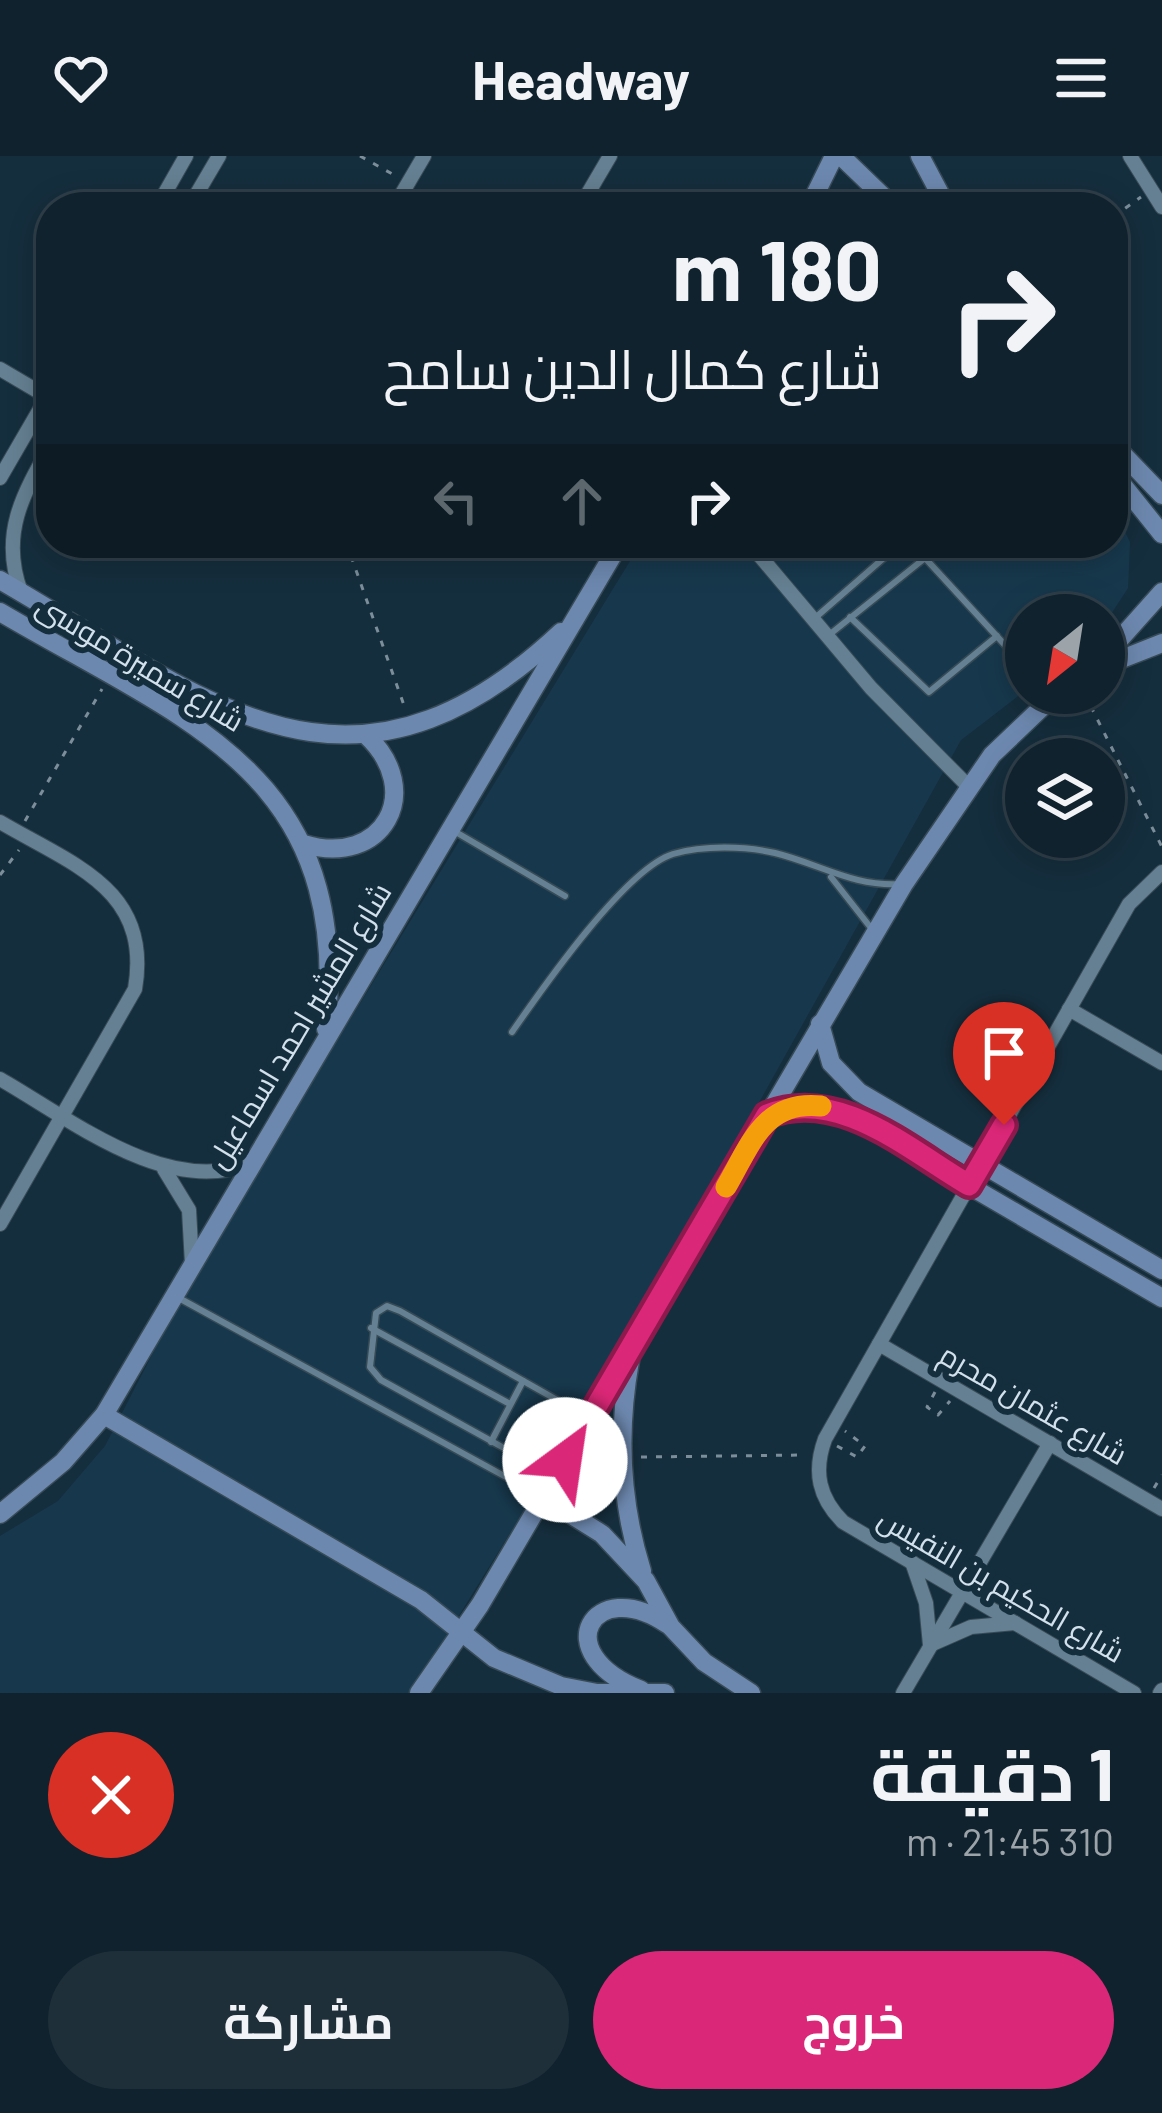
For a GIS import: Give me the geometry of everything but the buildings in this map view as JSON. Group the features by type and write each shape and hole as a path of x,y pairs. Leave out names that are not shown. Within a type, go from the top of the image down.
{"street":[{"path":"166,192 186,156"},
{"path":"198,192 219,156"},
{"path":"403,192 424,156"},
{"path":"589,192 610,156"},
{"path":"818,192 838,156 878,192"},
{"path":"920,156 939,192"},
{"path":"1130,156 1162,207"},
{"path":"0,369 36,388"},
{"path":"0,478 36,418"},
{"path":"1128,460 1162,495"},
{"path":"21,592 7,553 7,532 36,475"},
{"path":"1128,488 1155,515 1162,534"},
{"name":"شارع المشير احمد اسماعيل","path":"0,1514 63,1462 104,1415 326,1032 453,831 611,558"},
{"path":"761,558 826,637 969,787"},
{"name":"شارع سميرة موسى","path":"0,580 234,716 321,736 411,727 494,687 577,616"},
{"path":"1125,633 1162,592"},
{"name":"شارع سميرة موسى","path":"0,612 221,742 283,805 304,844 328,947 326,1032"},
{"path":"1125,658 1162,643"},
{"path":"418,1693 462,1634 904,884 969,787 1032,714"},
{"path":"304,844 327,851 351,849 372,838 388,820 395,797 394,773 383,752 366,735"},
{"path":"0,822 100,881 122,903 135,929 140,959 135,989 0,1224"},
{"path":"826,1440 1129,904 1162,872"},
{"path":"1069,1009 1162,1063"},
{"path":"820,1024 831,1063 843,1080 1162,1270"},
{"path":"0,1079 164,1169 208,1175 248,1164"},
{"path":"767,1115 787,1107 827,1107 1162,1298"},
{"path":"164,1169 189,1210 192,1264"},
{"name":"شارع عثمان محرم","path":"879,1344 1162,1509"},
{"path":"633,1348 621,1457 629,1520 646,1581 671,1627"},
{"path":"104,1415 421,1600 462,1634 527,1674 597,1693 665,1693"},
{"name":"شارع الحكيم بن النفيس","path":"826,1440 821,1492 843,1522 1134,1693"},
{"path":"902,1693 1049,1443"},
{"path":"543,1497 602,1534 646,1581"},
{"path":"912,1562 926,1603 930,1646"},
{"path":"641,1690 608,1677 594,1664 588,1645 592,1626 605,1611 624,1604 643,1608 671,1627 704,1662 751,1693"},
{"path":"930,1646 970,1627 1015,1623"}],"lane":[{"path":"812,621 884,558"},
{"path":"826,637 925,558 1005,645"},
{"path":"850,617 929,692 997,636"},
{"path":"453,831 565,896"},
{"path":"512,1032 574,944 640,876 672,854 746,849 866,884 904,884"},
{"path":"829,874 874,933"},
{"path":"174,1296 543,1497"},
{"path":"555,1476 381,1380 370,1367 376,1313 387,1306 590,1419"},
{"path":"371,1328 510,1404"},
{"path":"491,1442 523,1380"}],"path":[{"path":"361,156 409,183"},
{"path":"1128,206 1150,190"},
{"path":"351,558 411,727"},
{"path":"0,875 110,676"},
{"path":"1095,714 1162,847"},
{"path":"941,1380 927,1406 938,1415 956,1389"},
{"path":"621,1457 826,1440 865,1446 855,1457 826,1440"}],"shaded area":[{"path":"1128,538 1130,542 1128,588 1124,594 1005,594 1005,706 961,740 601,1386 411,1693 0,1693 0,1536 58,1501 105,1446 186,1289 632,558 1128,558"}],"slow traffic":[{"path":"726,1187 767,1115 787,1107 821,1106"}],"route":[{"path":"565,1460 767,1115 787,1107 827,1107 969,1185 1004,1125"}]}
